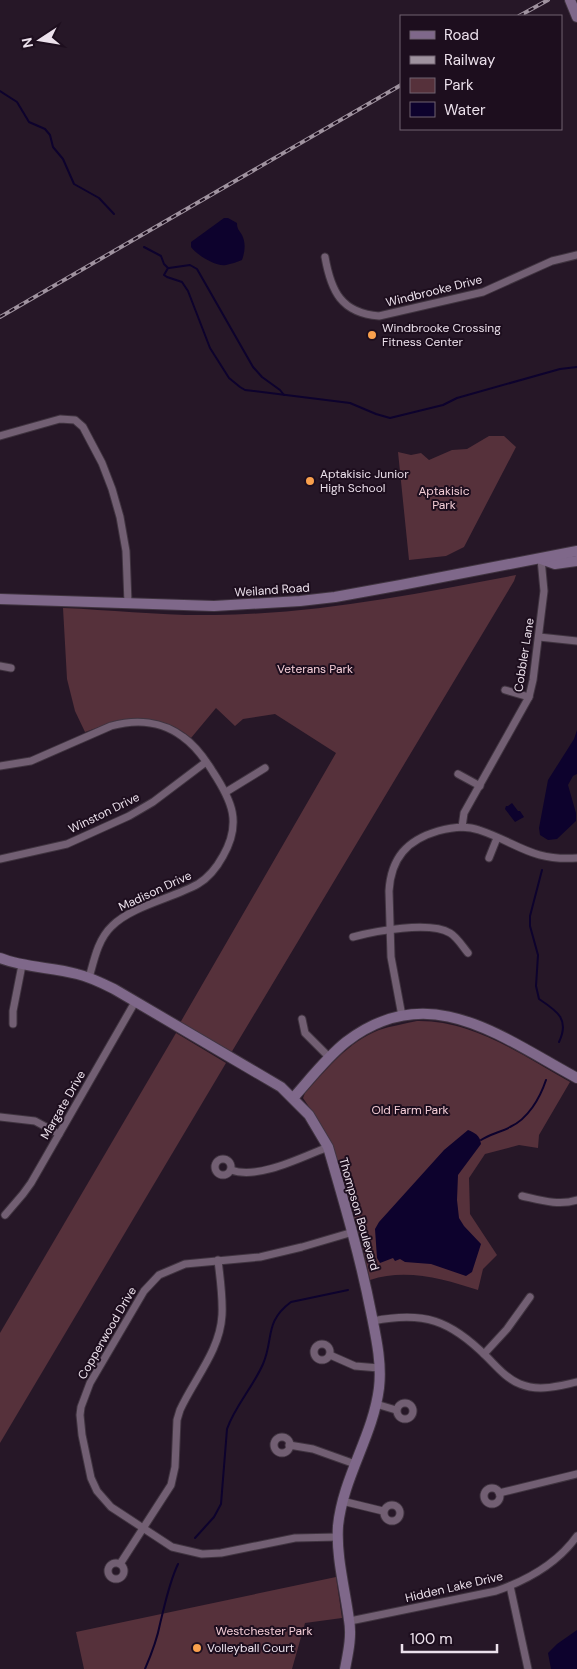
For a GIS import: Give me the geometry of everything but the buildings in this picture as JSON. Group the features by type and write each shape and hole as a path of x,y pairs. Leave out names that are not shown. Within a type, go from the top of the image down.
{"street":[{"path":"570,0 577,17"},
{"name":"Windbrooke Drive","path":"325,257 333,288 344,304 365,315 379,316 482,292 552,261 577,255"},
{"path":"0,436 60,419 68,418 80,423 102,463 117,506 126,551 128,603"},
{"name":"Weiland Road","path":"0,599 214,606 300,601 335,597 577,551"},
{"name":"Weiland Road","path":"541,559 554,564 577,561"},
{"name":"Cobbler Lane","path":"462,827 464,813 529,697 533,680 544,591 541,559"},
{"path":"539,637 577,641"},
{"path":"0,666 11,668"},
{"path":"505,690 529,697"},
{"name":"Madison Drive","path":"0,766 31,761 111,726 139,722 156,724 179,734 199,752 226,792 232,809 233,828 232,838 220,861 199,884 129,915 111,926 98,949 89,978"},
{"name":"Winston Drive","path":"0,859 67,844 129,816 153,802 206,762"},
{"path":"226,792 265,768"},
{"path":"458,774 480,786"},
{"path":"402,1016 391,957 389,881 392,870 401,854 413,842 421,837 446,829 462,827 479,830 529,853 554,858 577,858"},
{"path":"488,858 497,838"},
{"path":"353,938 373,932 390,930 421,928 445,931 452,934 468,953"},
{"name":"Thompson Boulevard","path":"0,958 22,965 76,973 114,989 281,1087 294,1097 316,1125 328,1147 362,1267 379,1368 376,1404 347,1482 342,1501 338,1553 350,1621 345,1669"},
{"path":"13,1024 13,1011 22,965"},
{"name":"Margate Drive","path":"5,1215 24,1194 135,1002"},
{"path":"294,1097 342,1046 362,1031 384,1020 402,1016 428,1014 449,1016 474,1023 577,1078"},
{"path":"302,1019 306,1033 330,1058"},
{"path":"0,1118 35,1121 59,1134"},
{"path":"231,1170 242,1173 270,1169 328,1147"},
{"path":"522,1196 552,1203 577,1200"},
{"name":"Copperwood Drive","path":"338,1537 305,1537 221,1553 202,1554 172,1547 111,1507 97,1491 91,1478 82,1435 81,1407 90,1383 144,1292 159,1275 176,1267 193,1263 260,1257 283,1252 353,1232"},
{"path":"120,1564 171,1485 175,1467 177,1420 180,1410 217,1340 222,1314 218,1260"},
{"path":"484,1354 530,1297"},
{"path":"372,1321 396,1316 418,1317 432,1320 456,1330 506,1376 520,1384 541,1388 577,1382"},
{"path":"330,1355 355,1366 379,1368"},
{"path":"376,1404 396,1410"},
{"path":"290,1445 312,1449 355,1464"},
{"path":"499,1493 577,1474"},
{"path":"342,1501 383,1512"},
{"name":"Hidden Lake Drive","path":"350,1621 496,1591 510,1586 534,1576 567,1549 577,1536"},
{"path":"510,1586 528,1669"}],"green space":[{"name":"Aptakisic Park","path":"489,436 504,436 516,447 464,547 446,556 409,560 398,452 411,455 421,453 429,460 452,450 467,449"},
{"name":"Veterans Park","path":"516,575 231,1053 180,1023 336,753 275,714 243,719 235,726 216,708 191,738 166,723 140,719 113,723 85,732 75,711 67,679 63,608 177,615 253,614 366,602"},
{"name":"Old Farm Park","path":"417,1021 438,1022 458,1026 477,1033 515,1051 570,1082 539,1135 538,1148 519,1145 485,1154 469,1178 470,1214 497,1255 483,1269 478,1290 425,1276 397,1275 370,1280 362,1244 335,1154 322,1126 303,1098 305,1093 330,1066 357,1042 379,1030"},
{"path":"176,1033 226,1063 0,1443 0,1333"},
{"name":"Westchester Park","path":"336,1577 342,1618 305,1623 292,1669 84,1669 76,1632"}],"water":[{"path":"224,218 237,223 245,248 242,260 222,265 207,260 191,247 191,242"},
{"path":"577,730 577,774 573,776 568,785 576,813 576,821 557,839 548,840 540,835 539,828 548,780 574,739"},
{"path":"512,803 524,817 515,822 505,809 506,806"},
{"path":"468,1130 478,1136 481,1144 458,1175 457,1200 459,1218 481,1244 472,1272 466,1276 431,1264 405,1262 400,1259 395,1261 393,1258 380,1263 377,1258 375,1229 379,1222 444,1150"},
{"path":"577,1630 577,1669 551,1669 548,1653"}],"waterway":[{"path":"0,91 17,102 29,122 45,129 50,135 53,147 63,159 74,184 99,198 114,214"},
{"path":"144,247 161,256 168,268 164,275 182,282 188,291 210,348 229,378 245,390 350,403 390,418 443,405 457,398 560,369 577,367"},
{"path":"169,268 190,265 197,269 253,367 284,395"},
{"path":"542,870 530,916 530,926 538,955 536,986 539,999 560,1016 563,1027 559,1042"},
{"path":"481,1140 510,1127 522,1119 537,1101 546,1080"},
{"path":"195,1538 214,1517 221,1504 227,1429 263,1364 273,1324 277,1317 282,1309 291,1302 348,1290"},
{"path":"145,1669 156,1642 170,1586 178,1564"}],"railway":[{"path":"521,15 548,0"},
{"path":"0,317 400,86"}],"place":[{"name":"Windbrooke Crossing Fitness Center","path":"372,335"},
{"name":"Aptakisic Junior High School","path":"310,481"},
{"name":"Volleyball Court","path":"197,1648"}]}
